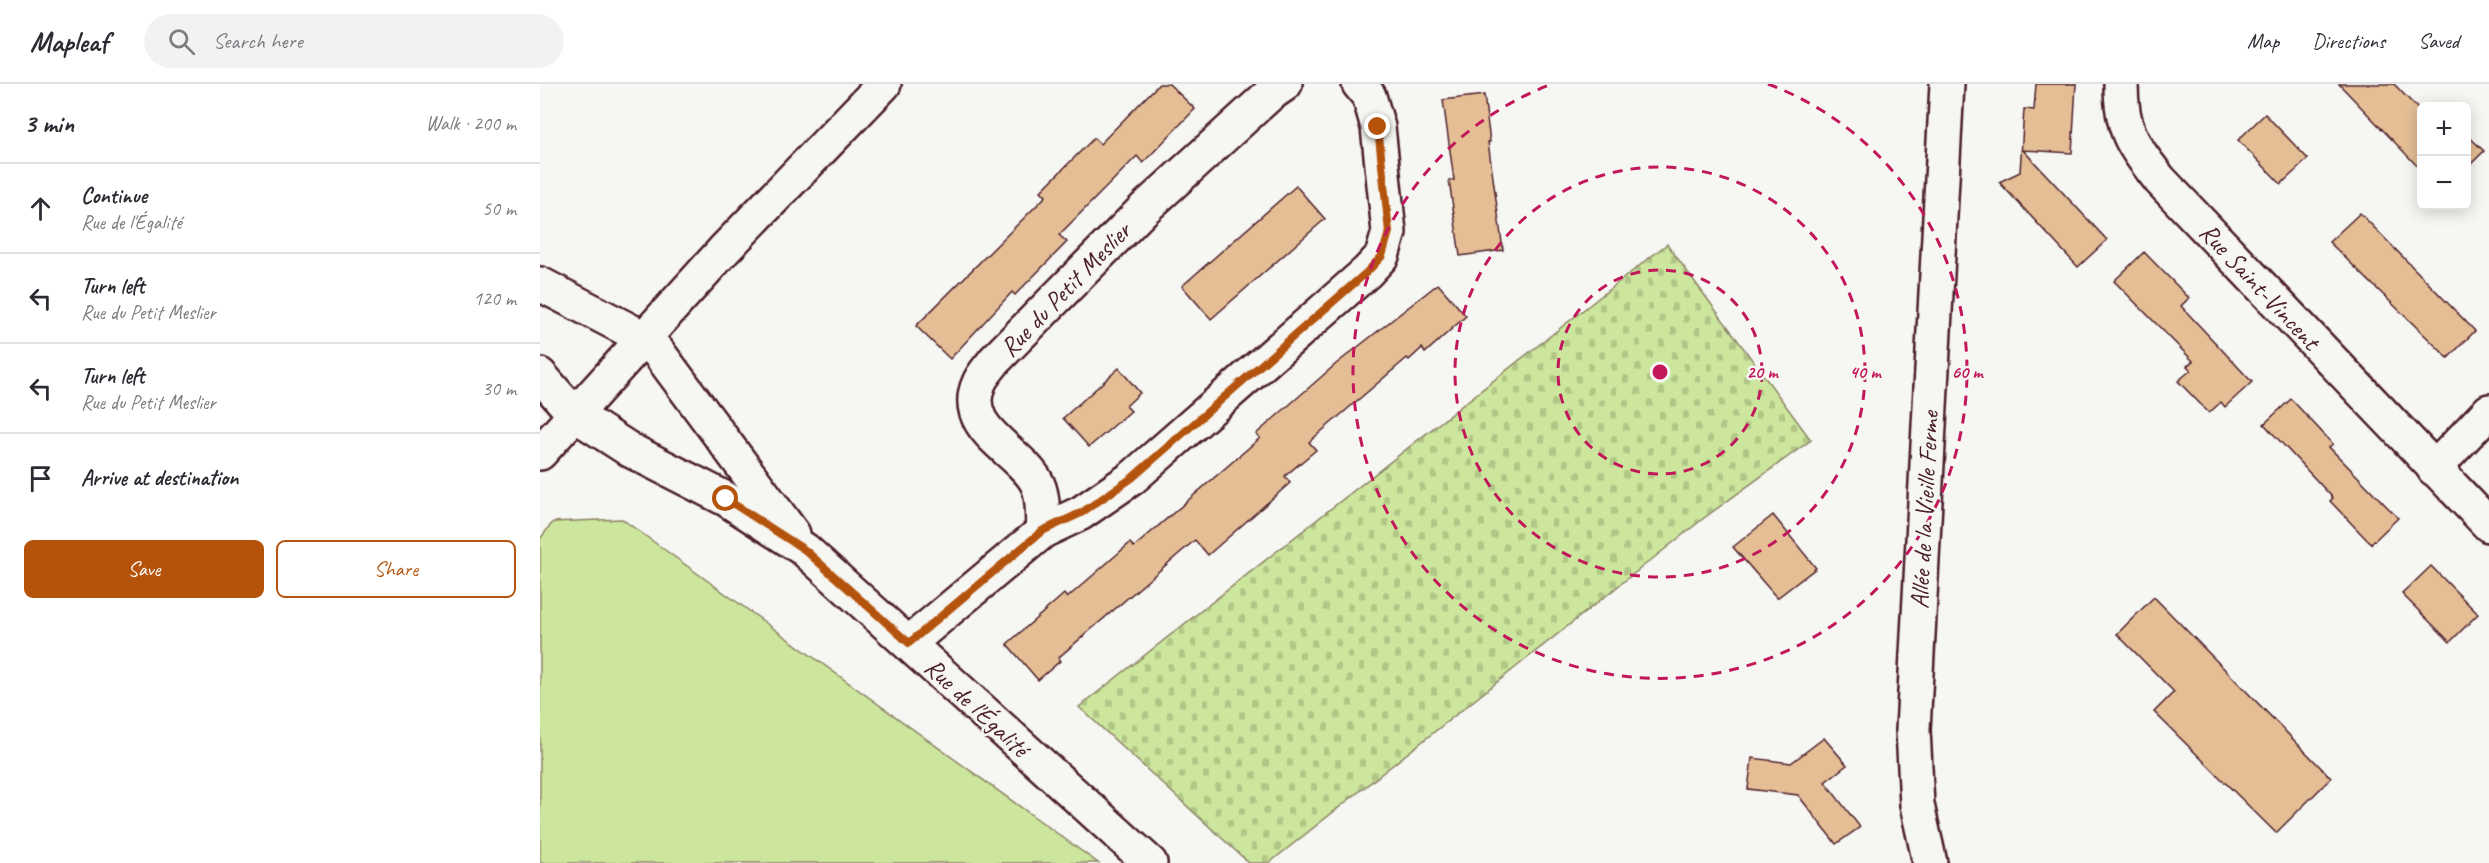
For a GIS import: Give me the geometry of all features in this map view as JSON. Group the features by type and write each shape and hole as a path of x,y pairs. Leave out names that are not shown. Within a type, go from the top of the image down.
{"street":[{"path":"540,453 723,251 884,84"},
{"name":"Rue du Petit Meslier","path":"1042,531 1042,504 1038,486 1028,469 989,434 979,417 975,400 979,383 995,360 1144,209 1269,95 1285,84"},
{"path":"909,643 1042,531 1081,513 1132,478 1367,272 1382,256 1389,232 1378,127 1368,96 1359,84"},
{"name":"Allée de la Vieille Ferme","path":"1930,863 1917,805 1913,730 1947,84"},
{"name":"Rue Saint-Vincent","path":"2121,84 2122,113 2126,128 2135,148 2160,180 2489,525"},
{"path":"540,284 644,338"},
{"name":"Rue de l'Égalité","path":"644,338 658,352 805,550"},
{"name":"Rue de l'Égalité","path":"540,375 574,414 630,450 726,499 805,550 1150,863"},
{"path":"2434,469 2489,411"}],"green space":[{"path":"1667,244 1811,440 1704,518 1269,863 1249,863 1079,707"},
{"path":"622,519 1098,863 540,863 540,539 553,522"}],"building":[{"path":"1159,84 1169,84 1195,109 1143,163 1137,156 1059,235 1067,242 1015,295 1012,292 950,359 916,326 1046,196 1041,191 1094,138 1100,144"},
{"path":"2036,84 2076,84 2072,153 2023,150 2107,240 2078,267 1999,182 2020,172 2024,109 2034,110"},
{"path":"2339,84 2394,84 2417,108 2417,166"},
{"path":"1484,95 1503,250 1460,256 1449,180 1454,180 1443,100"},
{"path":"2265,114 2308,159 2281,184 2238,140"},
{"path":"2471,139 2484,151 2471,164"},
{"path":"1296,186 1325,219 1211,319 1182,286"},
{"path":"2360,213 2475,331 2448,358 2329,242"},
{"path":"2144,252 2189,298 2181,306 2252,382 2225,407 2221,402 2209,413 2178,381 2191,370 2187,366 2193,361 2114,281"},
{"path":"1438,284 1466,316 1425,353 1422,348 1409,360 1407,358 1309,442 1316,450 1285,476 1290,483 1208,555 1195,540 1058,658 1060,661 1038,680 1007,644 1064,594 1067,598 1130,543 1134,547 1260,438 1256,434 1336,364"},
{"path":"1119,368 1140,393 1126,406 1131,411 1089,447 1063,418"},
{"path":"2291,399 2333,444 2329,447 2398,518 2371,544 2330,501 2333,498 2264,424"},
{"path":"1773,515 1816,568 1777,598 1733,547"},
{"path":"2431,566 2478,614 2450,642 2402,594"},
{"path":"2154,597 2331,778 2276,833 2154,712 2174,692 2117,634"},
{"path":"1824,738 1847,765 1825,782 1860,827 1836,844 1798,795 1748,789 1752,758 1791,763"}],"route":[{"path":"726,499 805,550 909,643 1042,531 1081,513 1132,478 1367,272 1382,256 1389,232 1378,127"}]}
